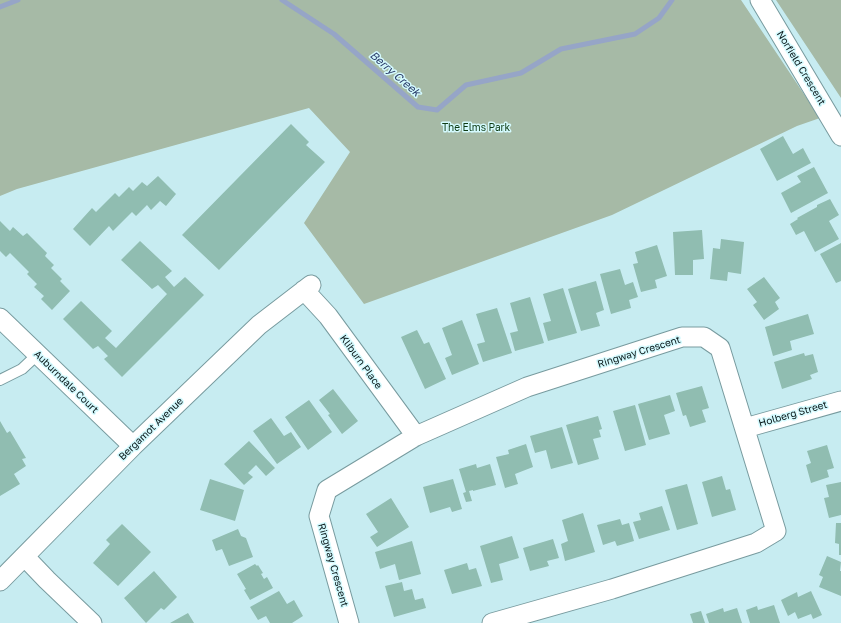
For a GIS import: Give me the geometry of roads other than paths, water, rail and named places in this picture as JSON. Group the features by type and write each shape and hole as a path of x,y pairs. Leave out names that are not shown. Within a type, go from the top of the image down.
{"street":[{"name":"Norfield Crescent","path":"760,0 841,136"},
{"name":"Kliburn Place","path":"307,288 416,436"},
{"name":"Bergamot Avenue","path":"0,581 133,446 258,325 307,288"},
{"name":"Auburndale Court","path":"0,318 133,446"},
{"name":"Ringway Crescent","path":"349,623 319,516 327,490 416,436 527,387 682,338 704,338 720,348 776,531 756,543 612,590 492,623"},
{"name":"Holberg Street","path":"745,428 841,401"},
{"path":"25,556 47,580 92,623"}],"lane":[{"path":"0,380 22,369 38,354"}],"waterway":[{"name":"Berry Creek","path":"0,7 18,0"},
{"name":"Berry Creek","path":"282,0 334,34 418,107 437,110 466,85 521,73 561,49 635,34 659,18 672,0"}],"park label":[{"name":"The Elms Park","path":"476,128"}]}
